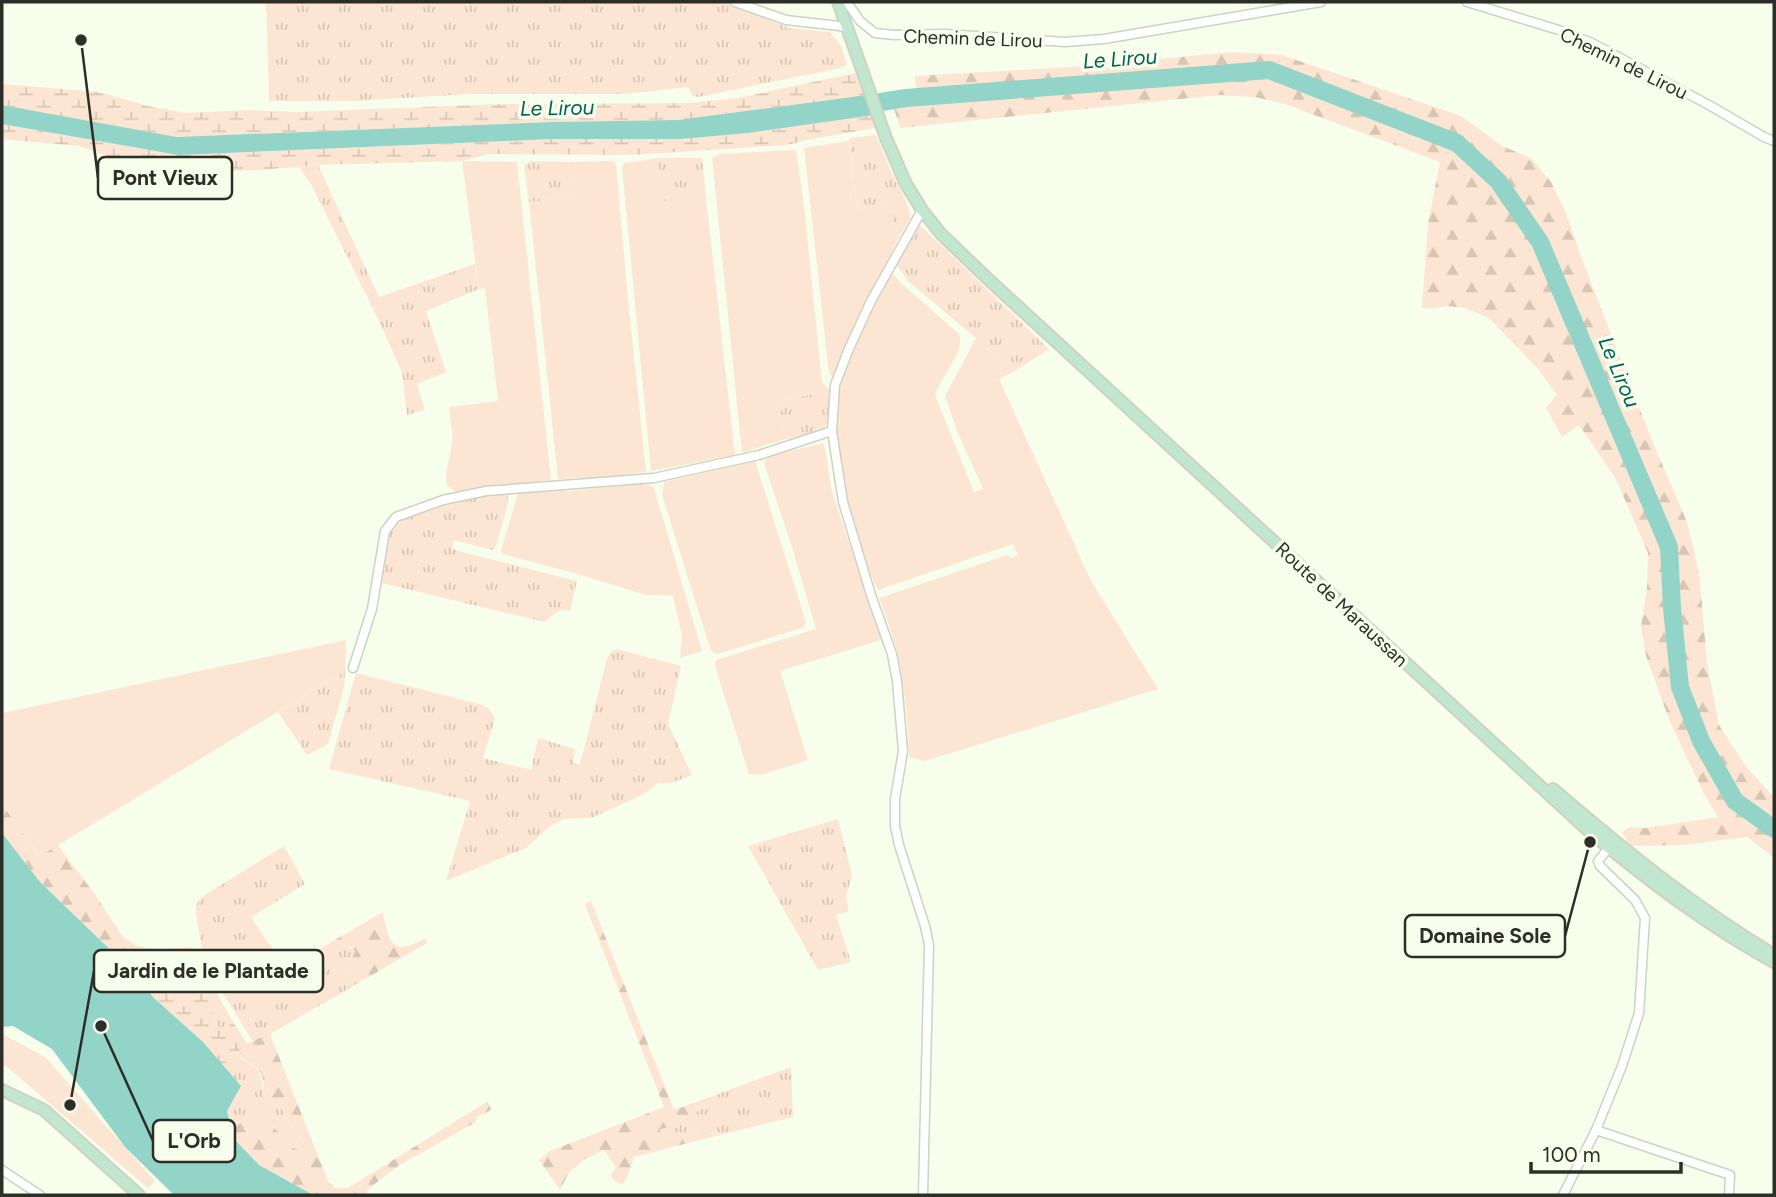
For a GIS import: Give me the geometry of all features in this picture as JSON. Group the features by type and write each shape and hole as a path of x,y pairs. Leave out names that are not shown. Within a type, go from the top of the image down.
{"main road":[{"name":"Route de Maraussan","path":"838,2 906,184 931,220 945,230 1099,377 1533,772 1641,874 1696,915 1774,962"},
{"name":"Route de Maraussan","path":"1611,845 1774,955"},
{"path":"2,1090 44,1110 139,1195"}],"street":[{"path":"736,2 786,20 848,27"},
{"name":"Chemin de Lirou","path":"847,2 860,21 874,33 944,34 1065,42 1104,39 1321,2"},
{"name":"Chemin de Lirou","path":"1467,2 1562,31 1594,44 1774,141"},
{"path":"922,210 871,301 848,351 835,385 832,431 843,502 892,654 903,751 895,799 895,826 929,945 923,1195"},
{"path":"353,668 372,609 385,531 396,517 443,500 486,491 654,478 759,454 832,431"},
{"path":"1563,1195 1622,1066 1639,1013 1645,918 1635,900 1600,866 1598,861 1611,845"},
{"path":"1595,1130 1730,1175 1730,1195"},
{"path":"2,1170 40,1195"}],"green space":[{"path":"266,2 725,2 789,28 830,32 841,46 847,65 698,97 693,96 688,87 625,94 469,94 353,101 269,101"},
{"path":"1233,52 1282,55 1461,116 1502,146 1531,158 1551,182 1566,213 1651,438 1687,522 1700,581 1707,663 1719,725 1747,768 1774,797 1774,827 1741,805 1739,808 1774,833 1774,858 1747,837 1683,845 1630,846 1622,832 1630,827 1646,828 1718,817 1704,794 1670,722 1646,656 1641,627 1647,587 1648,553 1616,479 1579,425 1562,437 1546,408 1557,395 1538,369 1489,318 1465,308 1422,308 1428,223 1440,162 1285,104 1255,97 1219,95 900,128 893,105 1057,90 1056,80 916,89 915,76 1072,67"},
{"path":"855,73 867,95 678,120 552,122 177,137 2,105 2,84 99,92 185,113 250,110 297,112 501,104 690,103 738,98"},
{"path":"872,115 876,128 787,145 632,155 489,154 462,161 318,165 205,172 167,170 110,157 79,146 2,139 2,124 178,155 553,139 681,139 748,133"},
{"path":"876,135 911,217 900,235 885,204 857,209 849,138"},
{"path":"849,141 857,209 885,204 900,235 838,361 834,377 829,374 804,148"},
{"path":"796,150 822,382 831,392 780,399 782,440 742,453 712,158 719,154"},
{"path":"657,158 702,158 706,197 665,205"},
{"path":"657,158 665,204 706,197 735,455 651,471 622,167 625,163"},
{"path":"462,161 517,162 551,480 456,492 447,486 446,474 452,437 449,407 498,401 485,288 479,289"},
{"path":"531,161 568,162 572,197 529,202 524,167"},
{"path":"614,161 646,472 558,479 529,202 572,197 568,162"},
{"path":"318,165 379,297 475,264 479,289 426,311 446,372 417,384 425,410 407,415 402,372 312,186 299,167"},
{"path":"921,226 1049,349 1015,371 908,281 895,263 916,227"},
{"path":"891,272 959,334 956,356 935,395 974,492 983,489 957,431 945,396 976,338 1015,371 999,379 1091,581 1158,689 925,761 909,757 900,670 892,635 879,598 1007,555 1011,558 1018,555 1013,544 878,590 875,585 857,537 843,487 837,410 842,380 853,349 872,304"},
{"path":"831,392 831,414 826,426 808,435 782,440 780,399"},
{"path":"823,443 832,491 884,639 780,671 808,760 760,775 749,774 715,666 716,660 816,629 764,463 773,455"},
{"path":"755,461 806,622 804,627 718,654 711,651 662,495 664,482"},
{"path":"640,484 654,488 702,651 680,658 682,636 673,596 646,595 503,554 501,551 518,493"},
{"path":"509,492 496,546 492,550 454,540 452,548 577,581 570,611 559,611 545,622 381,583 391,522 451,500"},
{"path":"346,640 345,671 40,856 2,804 2,713"},
{"path":"617,649 681,666 668,724 692,775 671,783 658,783 642,795 591,818 564,819 550,826 526,848 446,881 470,801 329,769 356,673 488,708 495,718 483,758 531,770 538,738 575,749 573,763 580,765 607,658"},
{"path":"345,671 344,688 328,744 307,755 278,712"},
{"path":"2,804 39,855 58,845 123,937 137,946 157,950 192,947 195,962 154,998 125,964 40,882 2,834"},
{"path":"838,819 852,875 846,896 849,911 836,915 851,962 818,970 748,846"},
{"path":"284,846 305,884 251,917 286,969 335,940 350,948 355,952 346,974 355,985 253,1042 204,960 196,906 200,898"},
{"path":"591,901 674,1110 718,1094 702,1109 681,1119 677,1128 661,1129 659,1134 673,1138 704,1132 727,1133 634,1157 627,1178 622,1184 611,1177 616,1168 604,1150 585,1159 569,1172 560,1190 539,1160 550,1151 664,1107 585,904"},
{"path":"383,912 389,938 397,946 407,946 426,938 427,943 355,985 346,974 355,951 335,940"},
{"path":"195,962 205,972 232,1020 224,1027 218,1027"},
{"path":"195,962 218,1027 224,1027 232,1020 247,1044 239,1051 242,1059 227,1071 203,1042 154,998"},
{"path":"2,1034 45,1057 155,1181 148,1188 6,1066 2,1066"},
{"path":"270,1034 328,1181 335,1188 348,1188 488,1101 491,1110 477,1117 476,1122 398,1166 367,1190 367,1195 310,1194 259,1166 235,1140 232,1128 242,1123 264,1122 274,1128 293,1148 304,1151 304,1143 282,1109 265,1099 260,1072 239,1051 245,1044"},
{"path":"242,1059 258,1071 265,1099 282,1109 304,1143 304,1152 290,1146 274,1127 238,1124 232,1128 227,1111 240,1086 227,1071"},
{"path":"791,1067 793,1117 727,1133 704,1132 673,1138 658,1134 666,1128 677,1128 681,1119 702,1109 718,1094"}],"water":[{"path":"867,95 874,115 748,133 681,139 553,139 178,155 2,124 2,105 177,137 552,122 678,120"},
{"path":"2,833 40,882 125,964 154,998 203,1042 241,1086 227,1111 235,1140 259,1165 313,1195 174,1195 125,1147 52,1049 13,1026 2,1027"}],"waterway":[{"name":"Le Lirou","path":"856,106 906,98 1269,70 1457,143 1498,181 1540,242 1669,547 1680,687 1701,741 1735,801 1774,829"}],"place":[{"name":"Pont Vieux","path":"81,40"},
{"name":"Domaine Sole","path":"1590,842"},
{"name":"L'Orb","path":"101,1026"},
{"name":"Jardin de le Plantade","path":"70,1105"}]}
